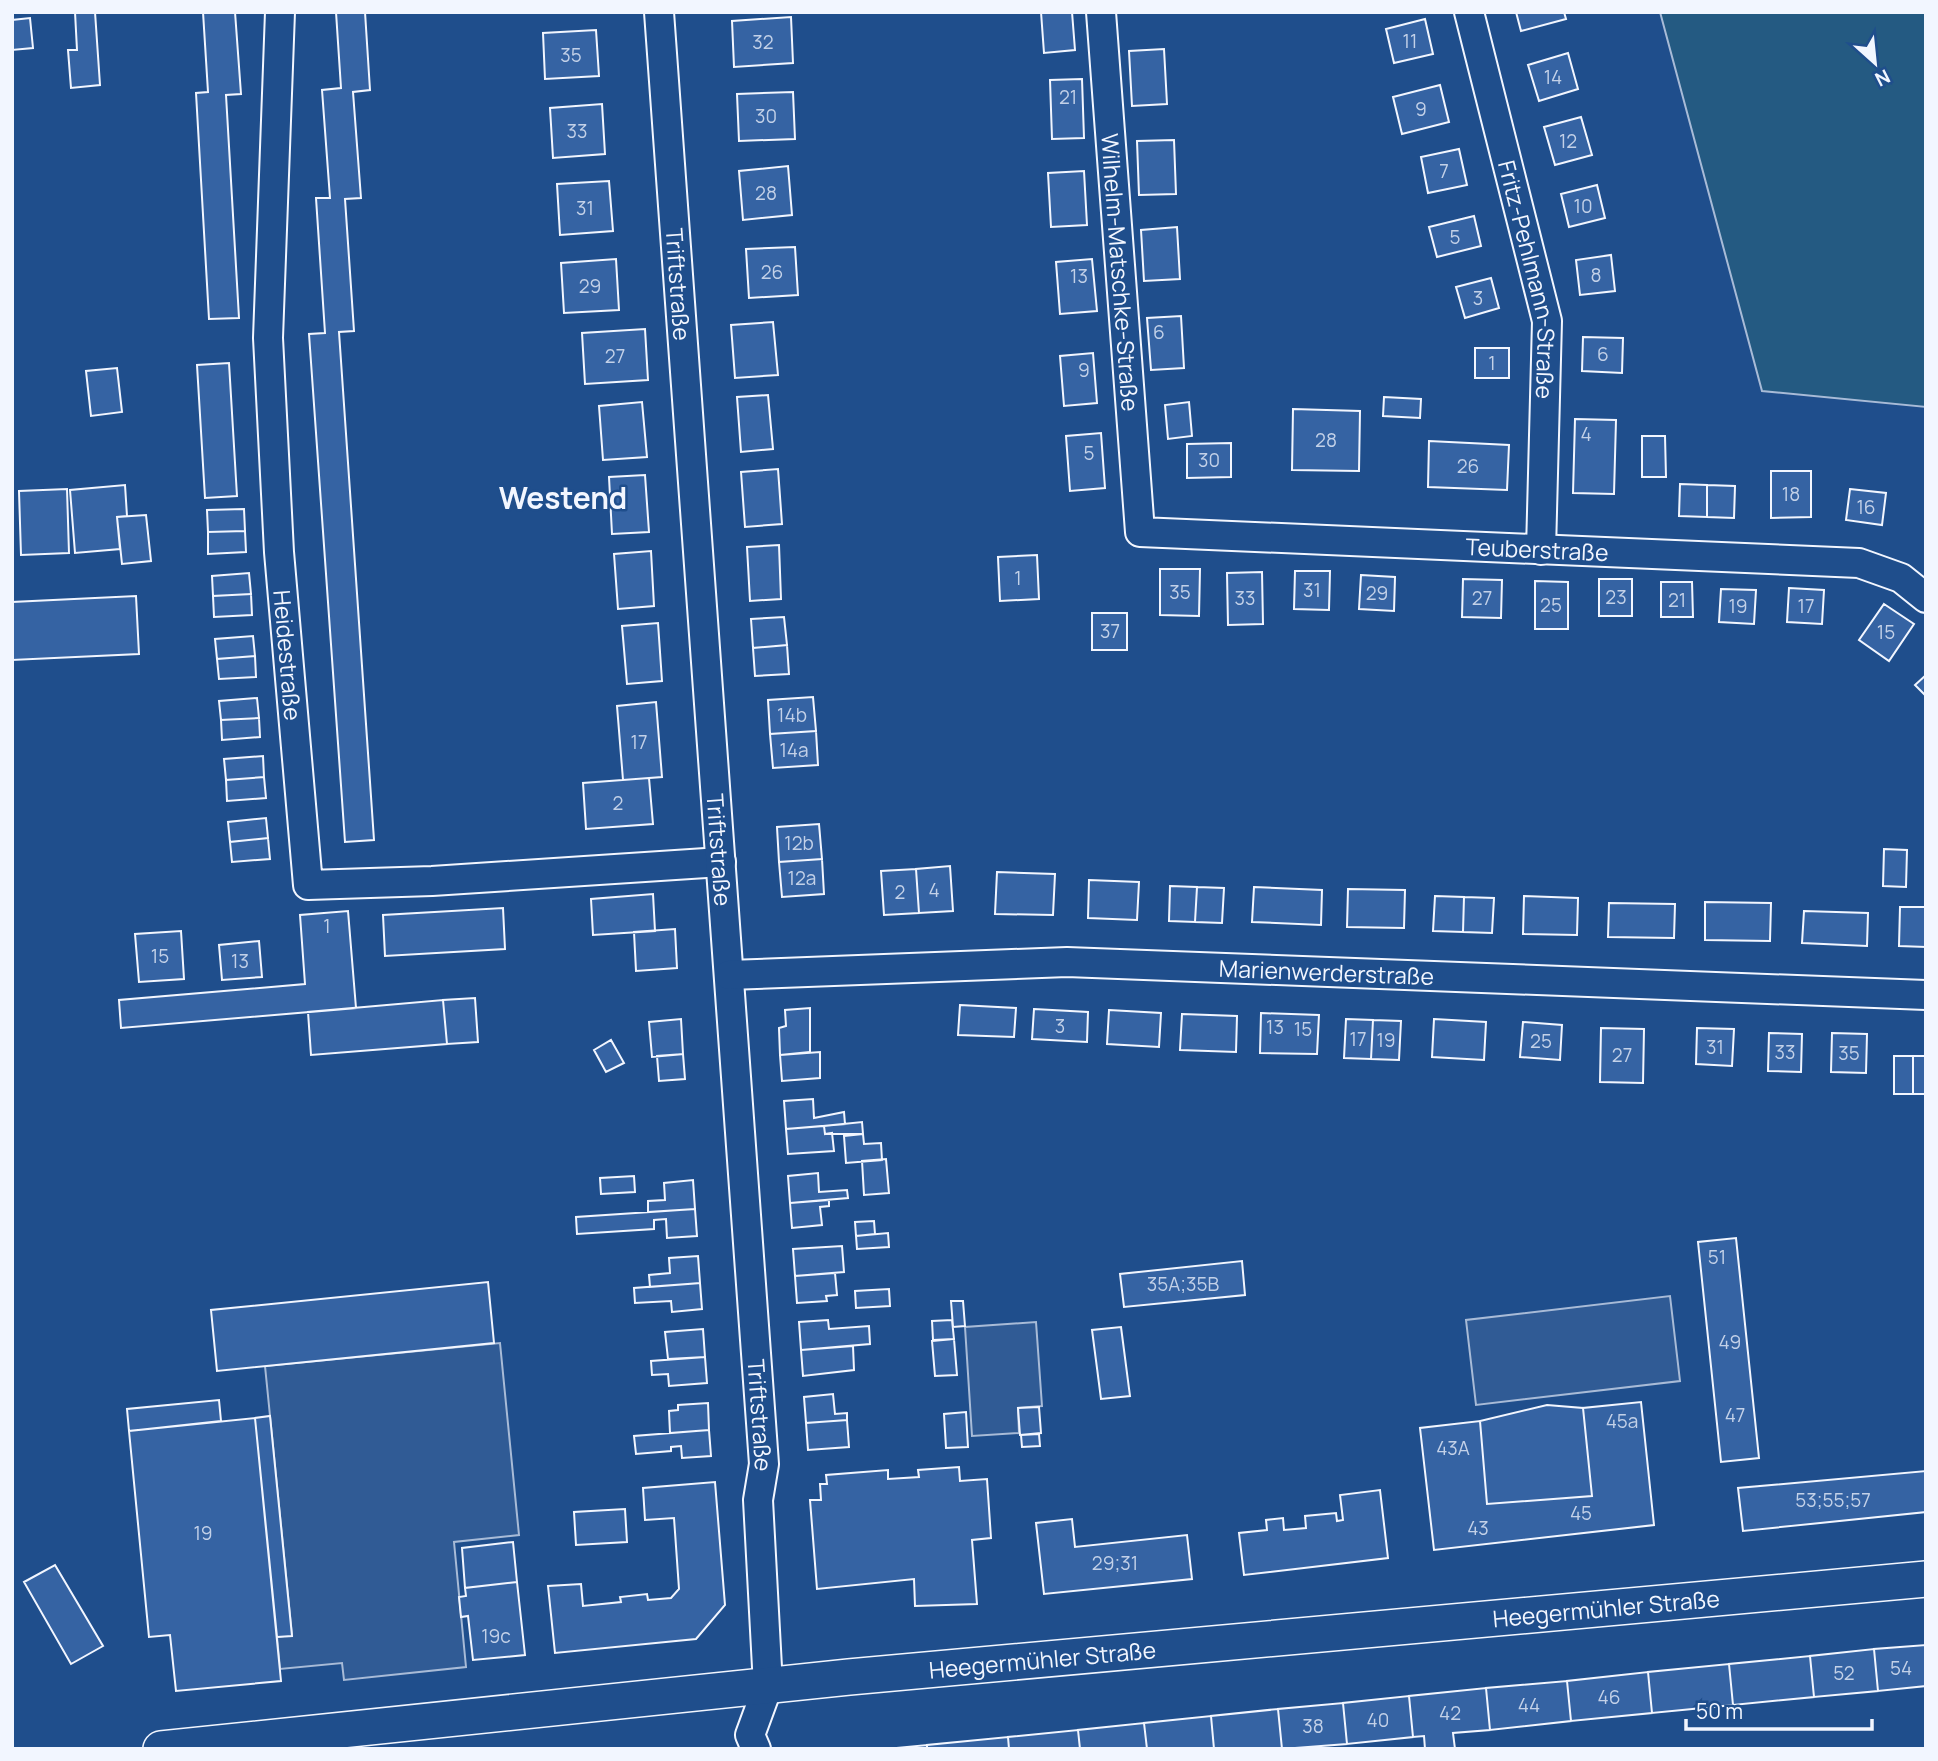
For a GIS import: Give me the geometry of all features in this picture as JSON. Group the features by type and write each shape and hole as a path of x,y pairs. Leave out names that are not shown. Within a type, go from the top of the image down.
{"main road":[{"name":"Heegermühler Straße","path":"161,1749 768,1686 1926,1578"}],"street":[{"name":"Heidestraße","path":"280,12 268,338 279,552 308,885 432,881 721,862"},
{"name":"Triftstraße","path":"659,12 765,1469 758,1500 768,1686"},
{"name":"Wilhelm-Matschke-Straße","path":"1101,12 1140,532"},
{"name":"Fritz-Pehlmann-Straße","path":"1469,12 1547,321 1541,551"},
{"name":"Teuberstraße","path":"1140,532 1859,563 1901,578 1926,598"},
{"name":"Marienwerderstraße","path":"729,975 1067,962 1926,995"},
{"path":"756,1749 750,1735 768,1686"}],"shaded area":[{"path":"1660,12 1926,12 1926,407 1762,391"},
{"path":"1670,1296 1680,1381 1476,1405 1466,1320"},
{"path":"1036,1322 1042,1406 1018,1408 1019,1433 972,1436 965,1327"},
{"path":"500,1343 519,1535 454,1542 466,1667 344,1680 342,1663 280,1669 277,1637 292,1635 265,1366"}],"building":[{"path":"75,12 95,12 100,85 71,88 68,50 77,50"},
{"path":"203,12 235,12 241,94 226,95 239,318 209,319 196,93 208,92"},
{"path":"336,12 365,12 370,90 353,92 361,198 345,199 354,331 339,332 374,840 345,842 309,334 325,333 316,198 330,198 322,90 341,88"},
{"path":"1041,12 1072,12 1075,50 1044,53"},
{"path":"1516,12 1564,12 1566,19 1521,31"},
{"path":"791,17 793,63 734,67 732,21"},
{"path":"30,18 33,48 12,50 12,20"},
{"path":"1425,19 1433,54 1394,63 1386,29"},
{"path":"596,30 599,76 545,79 543,33"},
{"path":"1164,49 1167,104 1132,106 1129,51"},
{"path":"1568,53 1578,89 1539,101 1528,65"},
{"path":"1082,79 1084,138 1052,139 1050,80"},
{"path":"1440,85 1449,122 1402,134 1393,97"},
{"path":"793,92 795,139 739,141 737,94"},
{"path":"602,104 605,154 553,158 550,108"},
{"path":"1581,117 1592,155 1555,165 1544,127"},
{"path":"1174,140 1176,194 1139,195 1137,141"},
{"path":"1459,149 1467,185 1428,193 1421,157"},
{"path":"788,166 792,215 743,220 739,171"},
{"path":"1084,171 1087,225 1051,227 1048,173"},
{"path":"609,181 613,231 560,235 557,184"},
{"path":"1597,185 1605,218 1569,227 1561,194"},
{"path":"1474,216 1481,246 1437,257 1429,227"},
{"path":"1177,227 1180,279 1144,281 1141,230"},
{"path":"795,247 798,295 749,298 746,249"},
{"path":"1611,255 1615,291 1580,295 1576,260"},
{"path":"616,259 619,310 564,313 561,263"},
{"path":"1092,259 1097,311 1060,314 1056,262"},
{"path":"1491,278 1499,308 1465,318 1456,287"},
{"path":"1181,316 1184,368 1151,370 1147,318"},
{"path":"773,322 778,375 735,378 731,325"},
{"path":"645,329 648,380 585,384 582,333"},
{"path":"1583,337 1623,338 1622,373 1582,371"},
{"path":"1475,348 1509,348 1509,378 1475,378"},
{"path":"1093,353 1097,403 1064,406 1060,356"},
{"path":"229,363 237,496 205,498 197,365"},
{"path":"117,368 122,412 91,416 86,371"},
{"path":"768,395 773,449 741,452 737,397"},
{"path":"1384,397 1421,399 1420,418 1383,416"},
{"path":"642,402 647,457 603,460 599,406"},
{"path":"1189,402 1192,436 1168,439 1165,405"},
{"path":"1293,409 1360,411 1359,471 1292,470"},
{"path":"1575,419 1616,420 1614,494 1573,493"},
{"path":"1101,433 1105,488 1070,491 1066,436"},
{"path":"1642,436 1665,436 1666,477 1642,477"},
{"path":"1429,441 1509,445 1507,490 1428,487"},
{"path":"1231,443 1231,477 1187,478 1187,444"},
{"path":"778,469 782,524 745,527 741,472"},
{"path":"1771,471 1811,471 1811,517 1771,518"},
{"path":"645,475 649,532 612,534 609,477"},
{"path":"1680,484 1707,485 1707,517 1679,516"},
{"path":"125,485 127,516 117,517 120,549 75,553 70,490"},
{"path":"1707,485 1735,486 1734,518 1707,517"},
{"path":"67,489 69,553 21,555 19,491"},
{"path":"1850,489 1886,493 1882,525 1846,520"},
{"path":"244,509 245,531 208,532 207,510"},
{"path":"146,515 151,561 122,564 117,517"},
{"path":"245,531 246,552 208,554 208,532"},
{"path":"779,545 781,599 750,601 747,547"},
{"path":"651,551 654,606 618,609 614,554"},
{"path":"1037,555 1039,599 1000,601 998,557"},
{"path":"1160,569 1200,569 1199,616 1160,615"},
{"path":"1295,571 1330,571 1329,610 1294,609"},
{"path":"1262,572 1263,624 1228,625 1227,573"},
{"path":"249,573 251,594 213,596 212,576"},
{"path":"1361,575 1395,577 1394,611 1359,609"},
{"path":"1463,579 1502,580 1501,618 1462,617"},
{"path":"1599,579 1632,579 1632,616 1599,616"},
{"path":"1535,581 1568,582 1568,629 1535,629"},
{"path":"1661,582 1692,582 1693,617 1661,617"},
{"path":"1789,588 1824,590 1822,624 1787,622"},
{"path":"1721,589 1756,590 1754,624 1719,622"},
{"path":"251,594 252,615 214,617 213,596"},
{"path":"136,596 139,654 12,660 12,602"},
{"path":"1884,604 1914,624 1889,661 1859,640"},
{"path":"1092,613 1127,613 1127,650 1092,650"},
{"path":"784,617 787,645 753,648 751,619"},
{"path":"658,623 662,681 627,684 622,626"},
{"path":"253,636 255,656 217,659 215,639"},
{"path":"787,645 789,674 755,676 753,648"},
{"path":"255,656 256,677 219,679 217,659"},
{"path":"1926,675 1926,696 1915,685"},
{"path":"813,697 816,731 770,734 768,700"},
{"path":"257,698 259,718 221,720 219,701"},
{"path":"656,702 662,777 623,780 617,706"},
{"path":"259,718 260,737 222,740 221,720"},
{"path":"816,731 818,765 773,768 770,734"},
{"path":"263,756 264,777 226,780 224,759"},
{"path":"264,777 266,798 227,801 226,780"},
{"path":"649,778 653,824 586,829 583,783"},
{"path":"266,818 268,838 230,842 228,822"},
{"path":"819,824 822,859 779,862 777,827"},
{"path":"268,838 270,859 232,862 230,842"},
{"path":"1884,849 1907,850 1906,887 1883,886"},
{"path":"822,859 824,894 782,897 779,862"},
{"path":"950,866 953,911 919,913 916,869"},
{"path":"916,869 919,913 884,915 881,871"},
{"path":"997,872 1055,874 1053,915 995,914"},
{"path":"1089,880 1139,882 1137,920 1088,918"},
{"path":"1170,886 1197,887 1195,922 1169,921"},
{"path":"1197,887 1224,888 1222,923 1195,922"},
{"path":"1254,887 1322,890 1321,925 1252,922"},
{"path":"1348,889 1405,890 1404,928 1347,927"},
{"path":"653,894 655,931 593,935 591,899"},
{"path":"1435,896 1464,897 1463,932 1433,931"},
{"path":"1524,896 1578,898 1577,935 1523,934"},
{"path":"1464,897 1494,898 1492,933 1463,932"},
{"path":"1705,902 1771,903 1770,941 1705,940"},
{"path":"1609,903 1675,904 1674,938 1608,937"},
{"path":"1900,907 1926,907 1926,947 1899,946"},
{"path":"503,908 505,949 385,956 383,915"},
{"path":"348,911 356,1008 121,1028 119,1000 305,984 300,915"},
{"path":"1804,911 1868,913 1867,946 1802,943"},
{"path":"675,929 677,968 636,971 634,932"},
{"path":"181,931 184,979 139,982 135,934"},
{"path":"259,941 262,977 222,980 219,945"},
{"path":"475,998 478,1042 447,1044 443,1000"},
{"path":"443,1000 447,1044 311,1055 308,1012"},
{"path":"960,1005 1016,1008 1014,1037 958,1035"},
{"path":"810,1008 810,1052 780,1055 779,1028 786,1026 785,1010"},
{"path":"1034,1009 1088,1012 1087,1042 1032,1039"},
{"path":"1109,1010 1161,1013 1159,1047 1107,1044"},
{"path":"1261,1013 1319,1015 1317,1054 1260,1053"},
{"path":"1182,1014 1237,1016 1236,1052 1180,1050"},
{"path":"681,1019 683,1054 652,1057 649,1022"},
{"path":"1346,1019 1373,1020 1371,1059 1344,1058"},
{"path":"1434,1019 1486,1022 1484,1060 1432,1057"},
{"path":"1373,1020 1401,1021 1399,1060 1371,1059"},
{"path":"1523,1022 1562,1025 1560,1060 1520,1057"},
{"path":"1601,1028 1644,1029 1643,1083 1600,1082"},
{"path":"1697,1028 1734,1029 1732,1066 1696,1064"},
{"path":"1769,1033 1802,1034 1801,1072 1768,1071"},
{"path":"1832,1033 1867,1034 1866,1073 1831,1072"},
{"path":"611,1040 624,1063 606,1072 594,1050"},
{"path":"820,1052 820,1078 782,1081 780,1055"},
{"path":"683,1054 685,1079 659,1081 657,1056"},
{"path":"1894,1056 1913,1056 1913,1094 1894,1094"},
{"path":"1913,1056 1926,1056 1926,1094 1913,1094"},
{"path":"813,1099 814,1118 844,1112 845,1124 786,1129 784,1101"},
{"path":"862,1122 863,1134 825,1134 824,1126"},
{"path":"824,1126 825,1134 832,1133 834,1151 788,1154 786,1129"},
{"path":"863,1134 864,1144 881,1143 882,1160 846,1163 844,1136"},
{"path":"886,1159 889,1193 864,1195 862,1161"},
{"path":"818,1173 819,1192 847,1190 848,1198 790,1203 788,1176"},
{"path":"634,1176 635,1192 601,1194 600,1178"},
{"path":"693,1180 695,1209 648,1212 648,1201 665,1200 664,1183"},
{"path":"829,1200 829,1206 820,1207 822,1225 792,1228 790,1203"},
{"path":"695,1209 697,1236 667,1238 666,1219 654,1220 654,1229 577,1234 576,1217"},
{"path":"874,1221 875,1234 856,1236 855,1222"},
{"path":"888,1233 889,1247 857,1249 856,1236"},
{"path":"1736,1238 1759,1458 1721,1462 1698,1242"},
{"path":"842,1246 844,1272 795,1276 793,1249"},
{"path":"698,1256 700,1283 650,1287 649,1275 670,1273 669,1258"},
{"path":"1242,1261 1245,1295 1124,1307 1120,1274"},
{"path":"835,1273 837,1295 826,1296 827,1301 797,1303 795,1276"},
{"path":"488,1282 494,1343 217,1371 211,1310"},
{"path":"700,1283 702,1309 672,1312 671,1301 635,1303 634,1288"},
{"path":"889,1289 890,1306 856,1308 855,1291"},
{"path":"951,1301 963,1301 965,1326 953,1327"},
{"path":"828,1320 829,1329 869,1326 870,1344 801,1350 799,1322"},
{"path":"952,1320 954,1339 933,1340 932,1321"},
{"path":"1121,1327 1130,1396 1101,1399 1092,1330"},
{"path":"703,1329 705,1357 668,1359 665,1332"},
{"path":"954,1339 957,1375 935,1376 932,1341"},
{"path":"853,1346 854,1370 803,1376 801,1350"},
{"path":"705,1357 707,1383 669,1386 668,1374 652,1375 651,1361"},
{"path":"833,1394 835,1414 847,1413 847,1420 806,1423 804,1397"},
{"path":"219,1400 221,1421 129,1431 127,1409"},
{"path":"1641,1402 1654,1525 1434,1550 1420,1428 1480,1421 1487,1504 1592,1496 1583,1408"},
{"path":"708,1403 709,1430 670,1433 669,1411 678,1410 678,1405"},
{"path":"1547,1405 1583,1408 1592,1496 1487,1504 1480,1421"},
{"path":"1039,1407 1041,1433 1020,1435 1018,1408"},
{"path":"966,1412 968,1447 946,1448 944,1414"},
{"path":"270,1416 292,1636 277,1637 255,1418"},
{"path":"255,1418 281,1681 176,1691 170,1635 149,1637 129,1431"},
{"path":"847,1420 849,1447 808,1450 806,1423"},
{"path":"709,1430 711,1456 682,1458 681,1446 671,1447 671,1451 636,1454 634,1436"},
{"path":"1039,1434 1040,1446 1022,1447 1021,1435"},
{"path":"959,1467 960,1481 987,1479 991,1538 972,1540 977,1604 915,1606 914,1579 817,1589 810,1500 821,1500 820,1484 827,1484 826,1475 888,1470 888,1479 919,1477 918,1470"},
{"path":"1926,1471 1926,1512 1743,1531 1738,1488"},
{"path":"715,1482 725,1605 696,1639 555,1653 548,1586 581,1584 583,1606 621,1602 620,1597 647,1594 648,1600 671,1598 679,1589 674,1518 645,1520 643,1488"},
{"path":"1380,1490 1388,1558 1244,1575 1239,1533 1267,1530 1266,1520 1283,1518 1284,1530 1306,1528 1305,1516 1336,1513 1337,1521 1343,1520 1340,1495"},
{"path":"625,1509 627,1542 576,1545 574,1512"},
{"path":"1072,1519 1075,1547 1187,1535 1192,1579 1044,1594 1036,1523"},
{"path":"513,1542 517,1582 465,1588 462,1548"},
{"path":"55,1565 103,1646 71,1664 24,1582"},
{"path":"517,1582 525,1655 473,1660 468,1616 461,1617 459,1597 466,1596 465,1588"},
{"path":"1926,1645 1926,1686 1878,1691 1874,1649"},
{"path":"1874,1649 1878,1691 1814,1697 1810,1656"},
{"path":"1810,1656 1814,1697 1733,1705 1729,1664"},
{"path":"1729,1664 1733,1705 1652,1713 1648,1672"},
{"path":"1648,1672 1652,1713 1571,1721 1567,1681"},
{"path":"1567,1681 1571,1721 1490,1730 1486,1688"},
{"path":"1486,1688 1490,1730 1453,1733 1455,1749 1425,1749 1424,1736 1413,1737 1409,1696"},
{"path":"1409,1696 1413,1737 1347,1744 1343,1703"},
{"path":"1343,1703 1347,1744 1282,1749 1278,1709"},
{"path":"1278,1709 1282,1749 1214,1749 1211,1716"},
{"path":"1211,1716 1214,1749 1147,1749 1144,1723"},
{"path":"1144,1723 1147,1749 1080,1749 1078,1730"},
{"path":"1078,1730 1080,1749 1009,1749 1008,1737"},
{"path":"1008,1737 1009,1749 927,1749 927,1745"},
{"path":"927,1745 927,1749 886,1749"}],"district":[{"name":"Westend","path":"563,497"}]}
